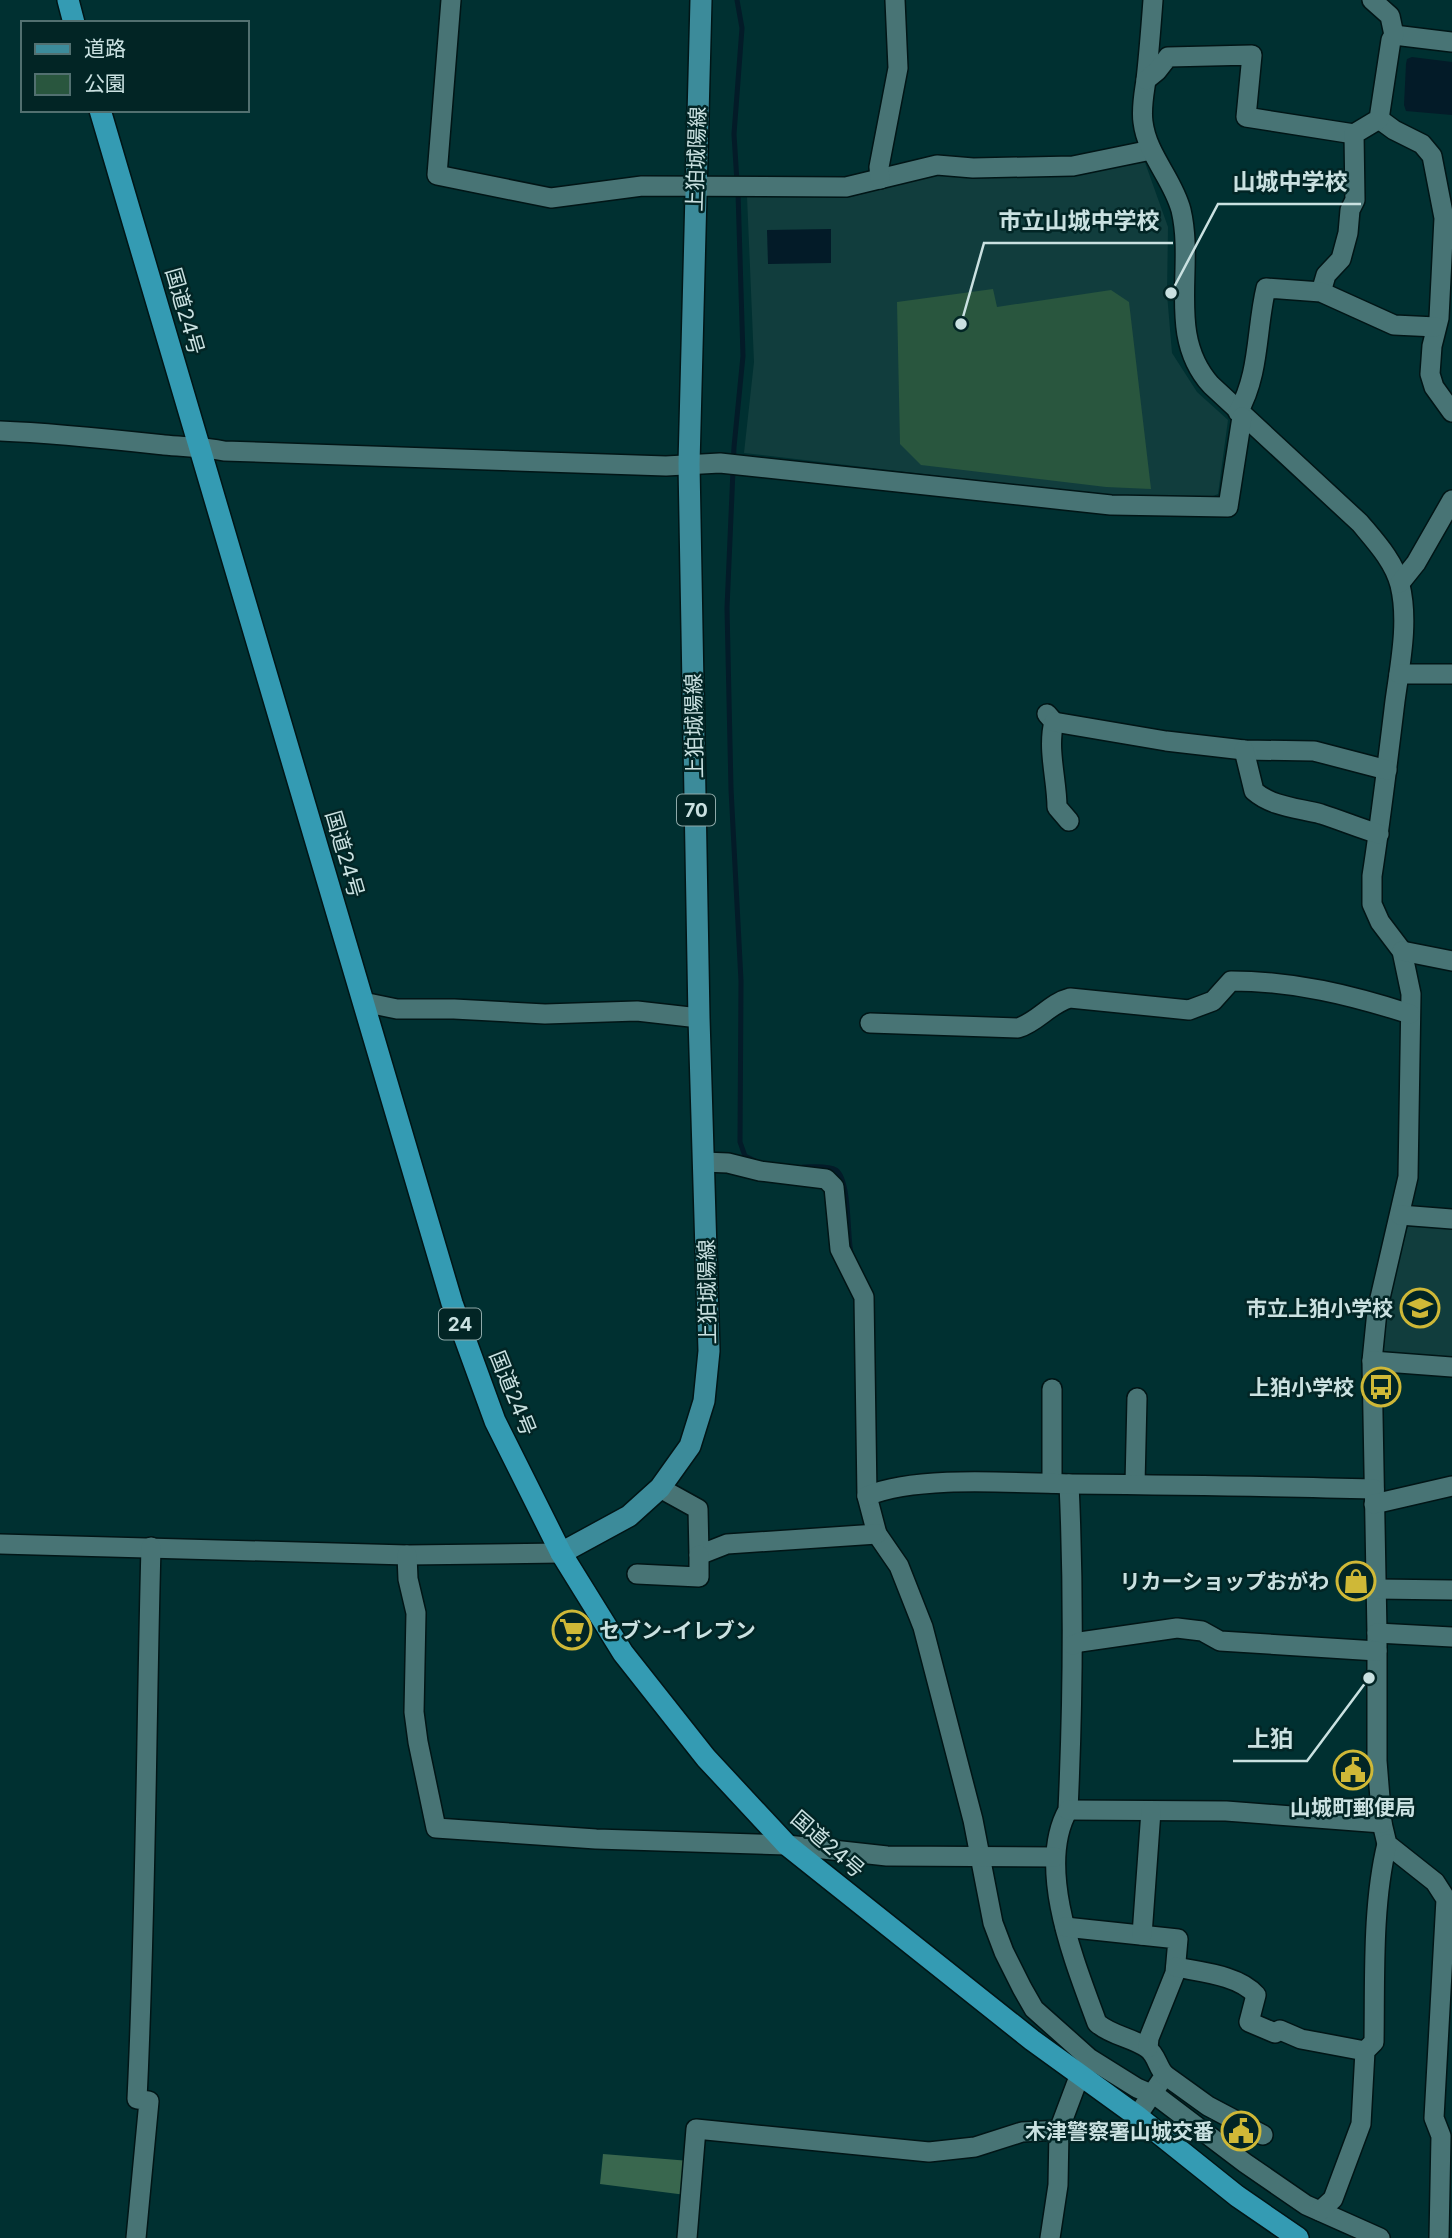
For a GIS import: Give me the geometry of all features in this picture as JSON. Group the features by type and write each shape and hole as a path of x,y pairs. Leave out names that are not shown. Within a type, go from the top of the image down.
{"highway":[{"path":"68,0 73,21"},
{"name":"国道24号","path":"101,112 456,1314 495,1421 561,1553 623,1653 706,1758 787,1845 1032,2040 1137,2116 1237,2196 1298,2238"}],"main road":[{"name":"上狛城陽線","path":"561,1553 629,1516 660,1489 690,1446 704,1401 709,1351 699,1018 689,464 701,0"}],"street":[{"path":"451,0 437,175 551,198 624,187 846,187 937,165 974,168 1073,166 1151,149"},
{"path":"880,179 879,167 898,68 895,0"},
{"path":"1153,0 1142,120 1151,149 1175,191 1181,213 1185,264 1185,323 1189,347 1204,378 1360,523 1379,544 1400,583 1404,618 1372,876 1372,904 1380,922 1402,951 1410,994 1408,1177 1377,1311 1372,1361 1377,1761 1382,1823 1387,1844 1378,1905 1374,2042 1365,2051 1361,2124 1334,2199 1320,2211"},
{"path":"1372,0 1390,16 1394,35 1379,119"},
{"path":"1394,35 1452,42"},
{"path":"1146,80 1168,57 1252,55 1246,117 1354,134 1379,119"},
{"path":"1379,119 1422,144 1432,156 1448,220 1443,313 1430,356 1430,374 1434,387 1452,412"},
{"path":"1321,292 1326,275 1341,259 1348,233 1350,210 1355,200 1354,134"},
{"path":"0,431 93,436 236,451 666,466 733,464 1111,505 1228,507 1240,414 1254,368 1259,316 1266,288 1321,292 1395,325 1443,313"},
{"path":"1400,583 1416,563 1452,500"},
{"path":"1399,674 1452,674"},
{"path":"1069,821 1057,807 1051,718 1167,741 1244,750 1314,751 1387,770"},
{"path":"1244,750 1254,791 1259,796 1379,834"},
{"path":"1402,951 1452,961"},
{"path":"870,1023 1018,1028 1033,1022 1057,1003 1070,998 1189,1010 1213,1001 1231,981 1263,981 1310,987 1410,1014"},
{"path":"363,1002 397,1009 545,1014 636,1011 699,1018"},
{"path":"704,1162 728,1163 760,1171 826,1179 835,1187 840,1249 864,1297 867,1496 877,1534 899,1566 923,1627 982,1856 993,1923 1004,1952 1034,2008 1089,2058 1151,2094 1306,2205 1380,2238"},
{"path":"1400,1215 1452,1219"},
{"path":"1372,1361 1452,1367"},
{"path":"1052,1389 1073,1587 1068,1810 1064,1816 1055,1857 1065,1927 1097,2023 1107,2032 1148,2048 1165,2076 1208,2106 1263,2134"},
{"path":"1135,1484 1137,1398"},
{"path":"867,1496 884,1489 953,1483 1135,1484 1374,1496 1452,1486"},
{"path":"637,1574 699,1577 698,1509 660,1489"},
{"path":"699,1555 727,1544 877,1534"},
{"path":"0,1544 407,1555 561,1553"},
{"path":"136,2238 149,2101 137,2099 143,1972 151,1547"},
{"path":"407,1555 408,1579 416,1613 414,1712 436,1828 596,1839 787,1845 887,1856 1055,1857"},
{"path":"1376,1589 1452,1590"},
{"path":"1073,1645 1177,1628 1202,1631 1220,1641 1377,1642 1452,1637"},
{"path":"1068,1810 1226,1811 1382,1823"},
{"path":"1142,1935 1151,1811"},
{"path":"1387,1844 1435,1882 1449,1900 1434,2118 1446,2135 1439,2238"},
{"path":"1065,1927 1178,1939 1176,1967 1149,2038 1148,2048"},
{"path":"1176,1967 1235,1981 1250,1988 1256,1995 1256,2000 1249,2022 1275,2033 1280,2030 1301,2039 1365,2051"},
{"path":"1050,2238 1058,2185 1059,2130 1080,2074"},
{"path":"1137,2116 1165,2076"},
{"path":"687,2238 696,2129 856,2147 929,2152 975,2147 1022,2132 1059,2130"}],"shaded area":[{"path":"1143,157 1168,227 1167,294 1172,353 1197,392 1228,420 1218,494 1206,499 1110,496 744,453 754,362 747,196 849,197 889,184 942,172"},
{"name":"市立上狛小学校","path":"1409,1221 1452,1223 1452,1361 1381,1357 1381,1335"},
{"path":"603,2154 690,2161 686,2195 600,2184"}],"green space":[{"path":"993,289 997,307 1111,290 1129,302 1151,489 1106,487 921,465 900,444 897,302"}],"water":[{"path":"1412,57 1452,62 1452,115 1406,111 1406,64 1407,59"},
{"path":"831,229 831,263 768,264 767,230"}],"waterway":[{"path":"737,0 742,28 734,134 737,182"},
{"path":"738,192 743,356 734,447 727,608 731,789 741,981 740,1142 745,1156 755,1161"},
{"path":"803,1167 829,1167 836,1170 840,1176 846,1196 851,1253"}],"place":[{"name":"山城中学校","path":"1171,293"},
{"name":"市立山城中学校","path":"961,324"},
{"name":"市立上狛小学校","path":"1420,1308"},
{"name":"上狛小学校","path":"1381,1387"},
{"name":"リカーショップおがわ","path":"1356,1581"},
{"name":"セブン-イレブン","path":"572,1630"},
{"name":"上狛","path":"1369,1678"},
{"name":"山城町郵便局","path":"1353,1770"},
{"name":"木津警察署山城交番","path":"1241,2131"}]}
